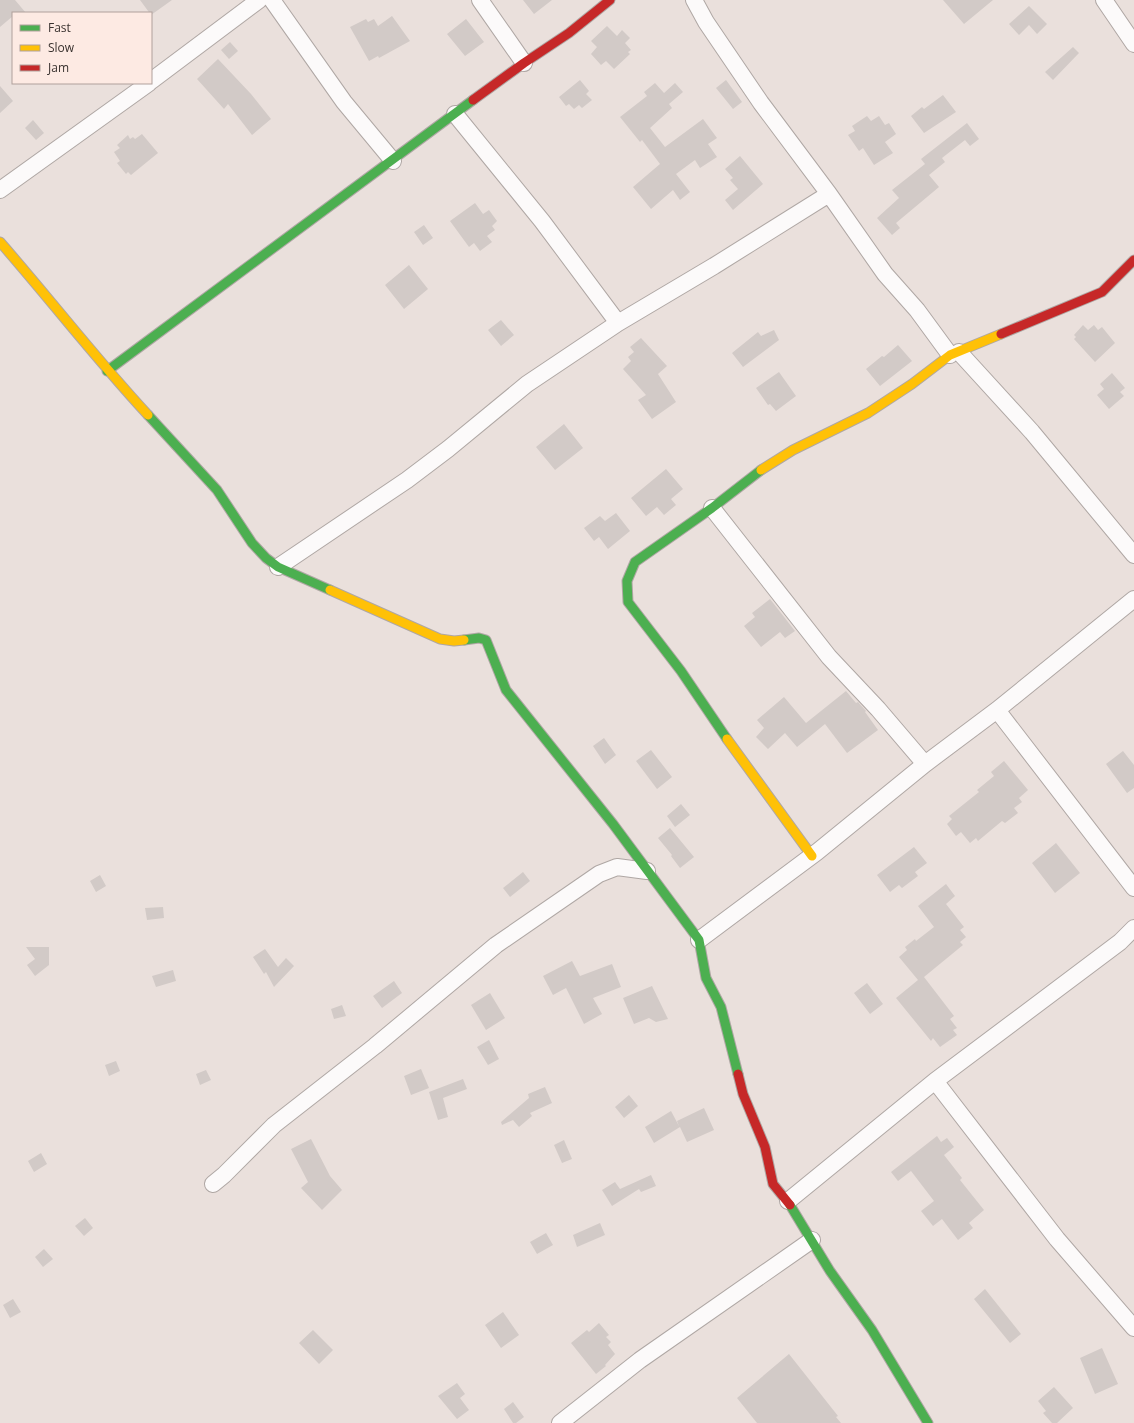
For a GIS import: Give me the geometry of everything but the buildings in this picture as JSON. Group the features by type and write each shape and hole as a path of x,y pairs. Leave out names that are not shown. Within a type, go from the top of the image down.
{"street":[{"path":"152,80 259,0"},
{"path":"272,0 344,102 392,161"},
{"path":"480,0 524,63"},
{"path":"107,371 524,63 591,18 610,0"},
{"path":"694,0 706,22 761,103 886,274 954,354 1032,432 1134,555"},
{"path":"1104,0 1134,44"},
{"path":"0,190 147,84"},
{"path":"455,114 542,222 618,323"},
{"path":"278,567 448,450 527,384 618,323 714,266 829,194"},
{"path":"0,242 39,286 107,371 217,490 252,543 266,558 278,567 440,639 454,641 479,638 486,640 506,690 603,811 699,940 706,978 722,1007 743,1094 765,1147 773,1184 788,1201 830,1271 872,1330 928,1423"},
{"path":"812,856 707,711 681,671 628,602 626,594 628,573 635,562 712,508 762,469 811,440 868,414 954,354 1102,292 1134,260"},
{"path":"712,508 829,657 878,709 925,764"},
{"path":"699,940 812,856 925,764 997,710 1134,599"},
{"path":"997,710 1134,888"},
{"path":"213,1184 274,1125 375,1046 496,945 599,874 617,867 647,871"},
{"path":"788,1201 935,1080 1120,942 1134,928"},
{"path":"935,1080 1057,1239 1134,1328"},
{"path":"560,1423 640,1360 812,1240"}],"traffic: fast":[{"path":"107,371 473,100"},
{"path":"148,415 217,490 252,543 266,558 278,567 330,590"},
{"path":"727,739 681,671 628,602 627,581 635,562 712,508 761,470"},
{"path":"464,640 479,638 486,640 506,690 613,824 699,940 706,978 721,1007 738,1074"},
{"path":"790,1205 830,1271 872,1330 928,1423"}],"traffic: slow":[{"path":"0,242 148,415"},
{"path":"761,470 793,450 868,413 912,384 950,355 1001,334"},
{"path":"330,590 440,639 454,641 464,640"},
{"path":"727,739 812,856"}],"traffic: jam":[{"path":"473,100 569,33 610,0"},
{"path":"1001,334 1102,292 1134,260"},
{"path":"738,1074 743,1094 765,1147 773,1184 790,1205"}]}
